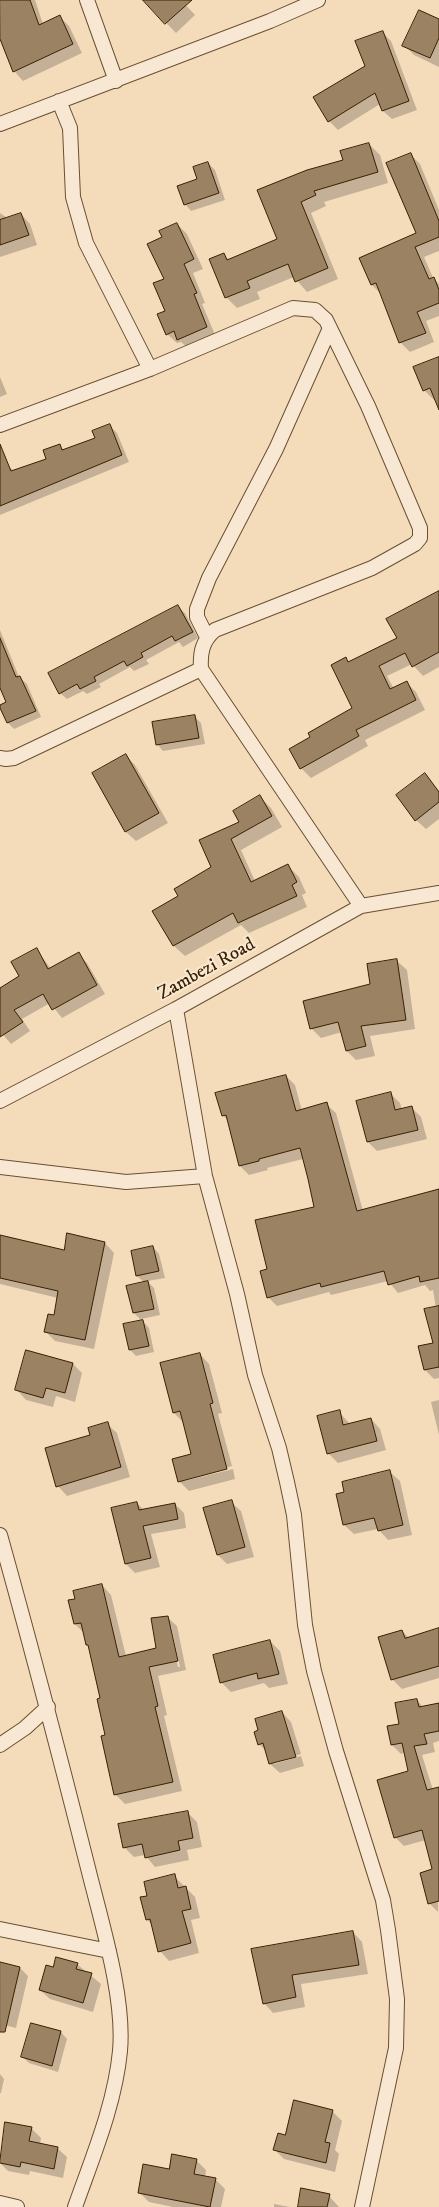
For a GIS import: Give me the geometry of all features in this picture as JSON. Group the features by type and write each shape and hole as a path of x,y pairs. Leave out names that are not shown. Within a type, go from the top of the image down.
{"street":[{"path":"86,0 116,81"},
{"path":"0,124 270,21 318,0"},
{"path":"59,101 70,128 73,196 86,243 150,369"},
{"path":"0,425 150,369 293,308 315,310 326,320 368,406 420,528 420,538 415,544 372,568 214,630 207,637 201,649 202,669 361,906"},
{"path":"207,637 197,617 197,609 209,578 276,449 330,328"},
{"path":"0,758 14,758 202,669"},
{"name":"Zambezi Road","path":"0,1101 176,1009 361,906 439,893"},
{"path":"176,1009 205,1176 237,1294 255,1374 279,1448 294,1515 305,1625 314,1671 336,1751 383,1900 388,1930 397,1999 396,2048 362,2207"},
{"path":"0,1167 126,1182 205,1176"},
{"path":"0,1535 48,1706 109,1951 120,2017 120,2050 112,2098 75,2207"},
{"path":"0,1745 26,1728 48,1706"},
{"path":"0,1928 40,1939 109,1951"},
{"path":"0,2203 17,2207"}],"building":[{"path":"0,0 30,0 39,25 60,15 73,44 13,72 0,39"},
{"path":"143,0 192,0 165,24"},
{"path":"419,10 439,19 439,38 430,58 402,46"},
{"path":"383,31 409,101 382,111 375,93 328,122 313,97 365,66 355,41"},
{"path":"369,143 378,172 314,191 316,195 301,202 328,268 295,282 288,264 247,281 250,288 225,298 209,259 224,253 227,260 277,239 257,190 307,170 343,160 340,151"},
{"path":"411,153 439,221 439,237 415,247 429,279 434,277 439,290 439,303 417,312 426,333 399,343 376,283 371,285 359,258 416,233 386,163"},
{"path":"208,162 219,193 184,205 177,186 197,179 193,167"},
{"path":"21,213 29,235 0,245 0,220"},
{"path":"177,223 194,259 184,264 197,293 194,294 207,327 177,340 174,331 166,335 157,314 165,311 153,283 164,279 147,244 162,237 159,231"},
{"path":"439,357 439,410 430,388 423,391 413,367"},
{"path":"110,424 122,455 0,506 0,444 11,471 46,459 43,450 60,444 62,450 95,438 92,431"},
{"path":"439,591 439,652 412,667 405,653 379,666 390,689 407,681 416,700 356,730 359,736 300,769 289,749 310,737 308,733 352,708 331,665 346,657 348,662 397,638 386,619"},
{"path":"178,605 193,632 175,641 172,636 141,653 143,657 127,666 124,661 94,677 96,681 80,689 77,684 59,694 48,673"},
{"path":"0,638 16,677 20,676 36,711 7,723 0,708 0,705 6,702 0,688"},
{"path":"195,715 199,738 156,745 152,722"},
{"path":"126,754 159,813 125,832 92,773"},
{"path":"425,773 439,792 439,802 415,821 396,795"},
{"path":"260,795 272,816 231,839 251,882 288,864 297,882 292,885 297,896 238,923 233,913 173,946 152,911 178,896 174,889 211,867 199,840 239,822 233,811"},
{"path":"37,948 48,969 79,952 97,985 52,1010 43,994 14,1010 23,1022 0,1037 0,988 19,976 11,962"},
{"path":"397,959 406,1020 361,1026 366,1046 346,1051 338,1022 310,1029 303,1001 370,984 367,964"},
{"path":"286,1075 296,1111 327,1102 357,1211 439,1189 439,1278 420,1282 419,1276 388,1285 384,1271 321,1287 320,1283 267,1298 260,1271 267,1269 255,1220 314,1207 308,1179 300,1148 239,1166 226,1115 222,1116 215,1093"},
{"path":"391,1092 395,1110 412,1106 418,1130 367,1142 356,1101"},
{"path":"67,1233 105,1242 85,1340 44,1332 48,1314 54,1315 58,1291 0,1278 0,1235 64,1250"},
{"path":"153,1246 159,1271 136,1276 131,1251"},
{"path":"148,1281 154,1309 133,1313 126,1286"},
{"path":"439,1306 439,1367 424,1370 418,1346 433,1343 424,1309"},
{"path":"143,1320 149,1346 129,1350 123,1324"},
{"path":"26,1350 73,1363 65,1393 46,1388 43,1398 15,1390"},
{"path":"200,1353 213,1403 210,1404 227,1469 178,1482 172,1459 191,1454 180,1411 173,1413 160,1363"},
{"path":"340,1410 343,1425 371,1418 377,1441 327,1454 317,1416"},
{"path":"108,1422 121,1467 56,1487 45,1448 90,1435 88,1428"},
{"path":"390,1470 403,1525 378,1531 374,1518 343,1525 336,1494 344,1492 342,1482"},
{"path":"232,1500 245,1547 217,1555 203,1508"},
{"path":"137,1502 139,1510 175,1503 178,1519 143,1526 151,1558 125,1564 111,1508"},
{"path":"102,1584 119,1657 156,1648 151,1618 168,1616 178,1661 149,1667 158,1706 155,1707 173,1782 114,1795 101,1736 105,1735 97,1699 100,1698 88,1645 86,1645 81,1623 74,1624 68,1600 75,1599 73,1591"},
{"path":"439,1628 439,1666 391,1680 378,1637 402,1630 405,1638"},
{"path":"270,1640 279,1674 258,1679 257,1673 220,1683 213,1655"},
{"path":"417,1699 419,1707 439,1703 439,1731 424,1734 427,1744 414,1746 427,1790 439,1787 439,1901 428,1904 420,1873 432,1869 422,1830 394,1838 377,1780 408,1771 402,1743 391,1745 387,1726 399,1724 395,1703"},
{"path":"282,1711 296,1757 269,1764 263,1743 258,1745 254,1732 258,1730 255,1719"},
{"path":"188,1811 193,1838 178,1841 180,1850 145,1858 142,1844 123,1848 118,1824"},
{"path":"175,1874 178,1888 186,1886 191,1909 182,1911 191,1943 158,1952 150,1919 146,1920 140,1897 147,1896 144,1882"},
{"path":"353,1931 359,1965 292,1975 296,1997 263,2004 251,1949"},
{"path":"56,1957 78,1963 76,1969 92,1973 83,2003 39,1990 46,1965 53,1967"},
{"path":"0,1962 20,1967 5,2032 0,2032"},
{"path":"31,2023 61,2031 52,2066 21,2057"},
{"path":"294,2100 333,2110 325,2142 330,2143 326,2163 273,2150 278,2133 285,2135"},
{"path":"5,2122 32,2127 29,2141 58,2147 54,2169 21,2162 20,2167 0,2163"},
{"path":"172,2154 197,2159 194,2174 216,2178 210,2207 138,2193 143,2164 169,2169"},
{"path":"301,2188 330,2194 327,2207 298,2207"}]}
